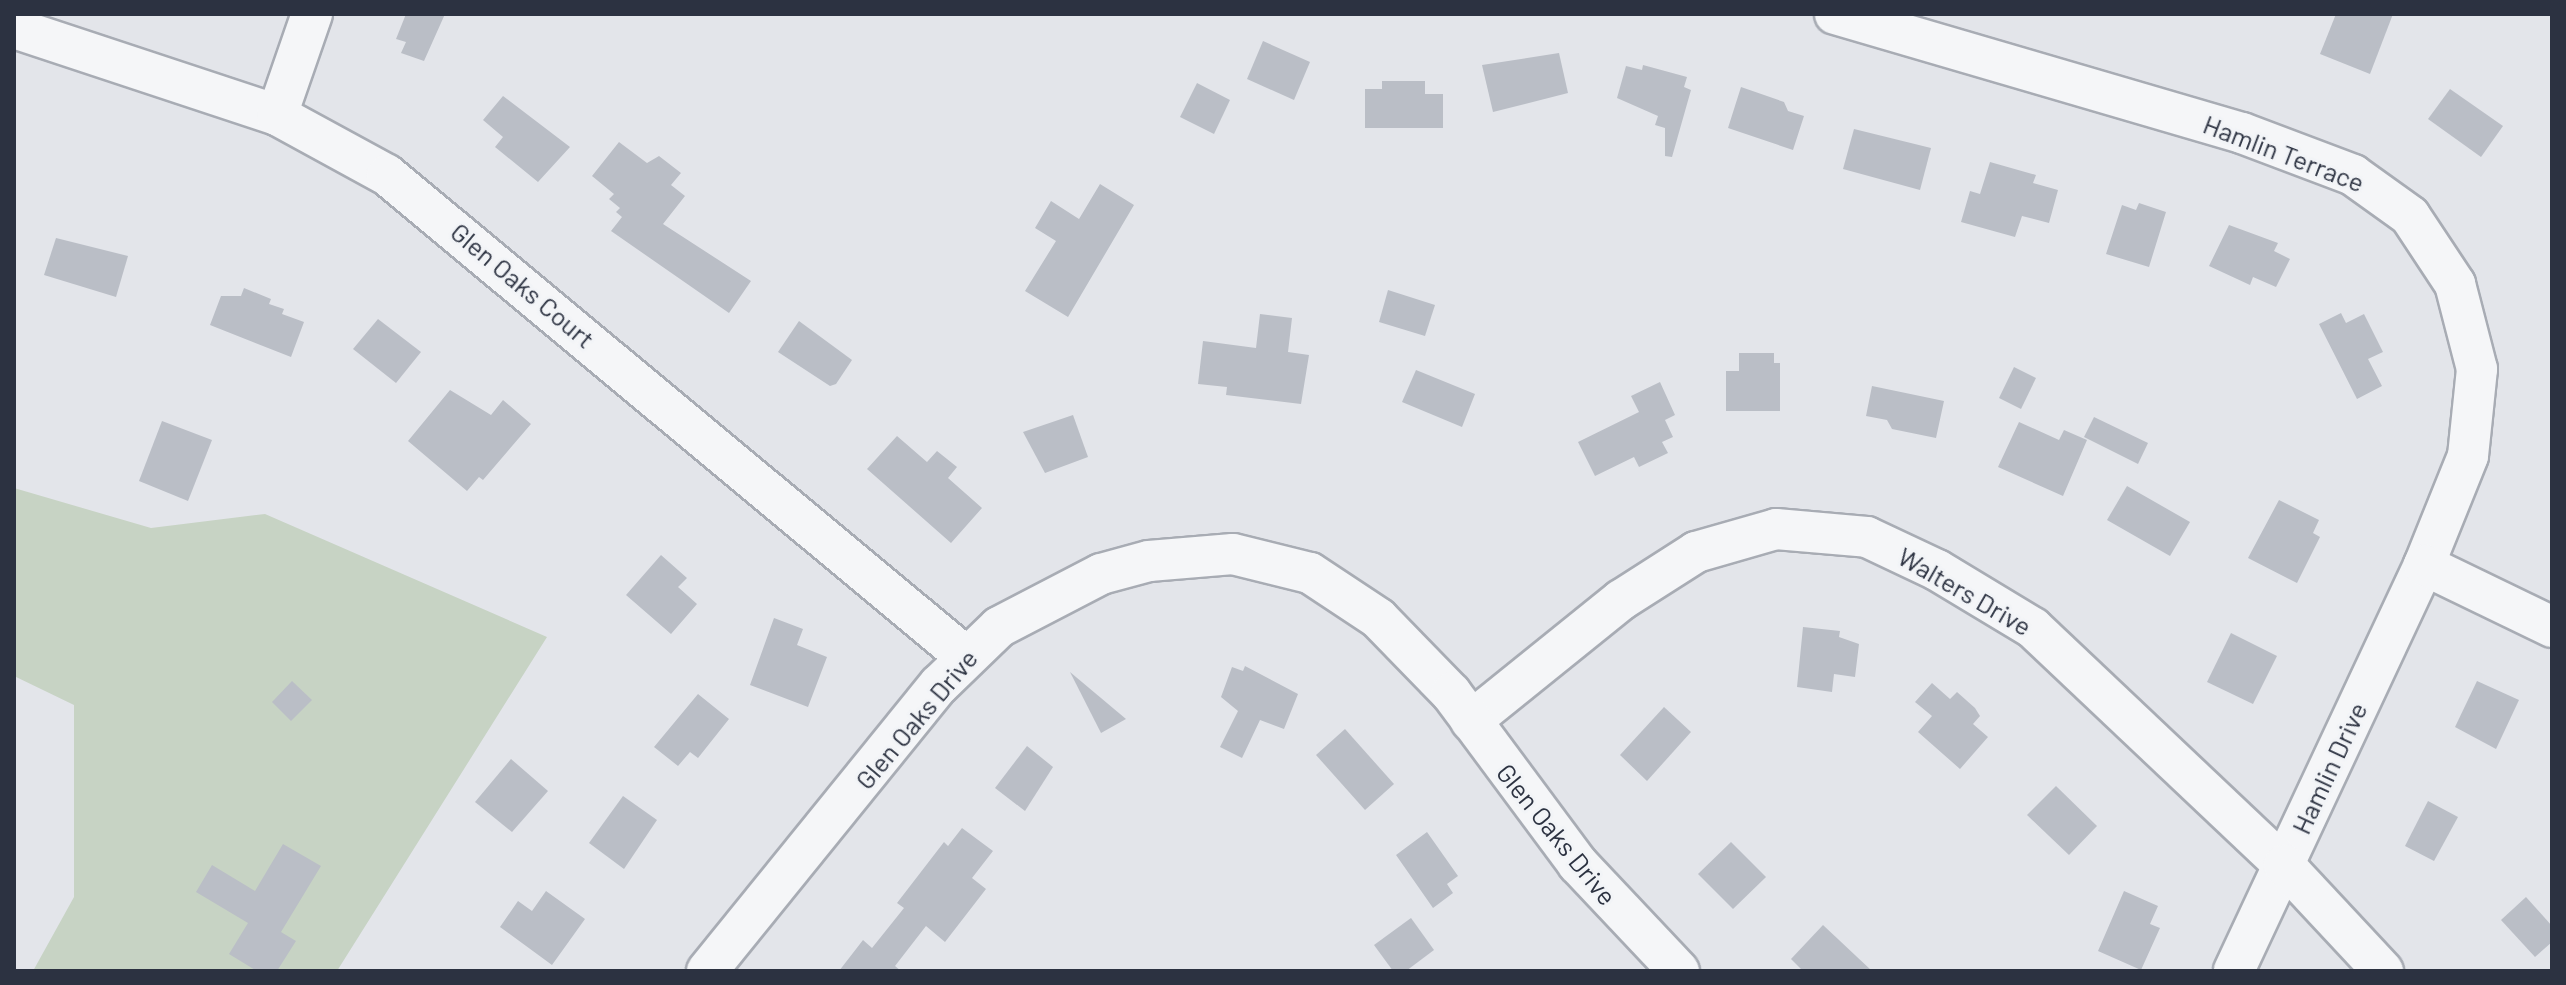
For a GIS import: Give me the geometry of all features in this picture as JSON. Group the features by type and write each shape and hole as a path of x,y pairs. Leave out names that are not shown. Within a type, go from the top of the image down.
{"street":[{"path":"277,115 312,14"},
{"name":"Hamlin Terrace","path":"1835,14 2242,133 2353,175 2410,216 2455,284 2477,369 2468,456 2424,565"},
{"name":"Glen Oaks Court","path":"14,28 277,115 399,184 965,656"},
{"name":"Walters Drive","path":"1471,721 1621,600 1696,552 1776,529 1867,537 1937,570 2033,628 2284,865 2383,971"},
{"name":"Glen Oaks Drive","path":"707,971 965,656 999,627 1101,574 1149,561 1233,554 1285,564 1344,593 1420,658 1578,864 1679,971"},
{"path":"2424,565 2552,627"},
{"name":"Hamlin Drive","path":"2234,971 2424,565"}],"green space":[{"path":"14,488 151,528 265,514 547,637 337,971 33,971 74,897 74,705 14,676"}],"building":[{"path":"406,14 445,14 424,61 401,53 406,42 396,39"},
{"path":"2336,14 2393,14 2370,74 2320,54"},
{"path":"1263,41 1310,62 1294,100 1247,79"},
{"path":"1559,53 1568,93 1493,112 1482,65"},
{"path":"1643,65 1687,77 1684,87 1691,90 1672,157 1665,156 1665,128 1655,125 1658,116 1617,98 1626,66 1642,70"},
{"path":"1382,81 1425,81 1425,94 1443,94 1443,128 1365,128 1365,89 1382,89"},
{"path":"1197,83 1230,100 1214,134 1180,117"},
{"path":"1741,87 1784,102 1788,111 1804,116 1793,150 1728,128"},
{"path":"2450,89 2503,126 2481,157 2428,119"},
{"path":"503,96 570,147 538,182 495,147 503,137 483,120"},
{"path":"1854,129 1931,148 1920,190 1843,169"},
{"path":"619,142 647,163 659,156 681,173 671,185 685,196 663,224 751,281 729,313 611,231 622,217 616,212 620,208 609,199 614,194 592,176"},
{"path":"1990,162 2036,175 2033,183 2058,190 2049,223 2022,216 2015,237 1961,222 1970,191 1980,194"},
{"path":"1100,184 1134,205 1068,317 1025,291 1056,241 1035,228 1051,201 1079,219"},
{"path":"2139,203 2166,212 2149,267 2106,254 2122,205 2136,210"},
{"path":"2229,225 2278,243 2274,251 2290,259 2276,287 2253,277 2250,285 2209,266"},
{"path":"56,238 128,256 116,297 44,275"},
{"path":"244,288 271,299 269,304 284,309 282,314 304,322 291,357 210,325 221,296 241,296"},
{"path":"1388,290 1435,305 1425,336 1379,322"},
{"path":"2341,313 2346,323 2364,314 2383,352 2368,359 2382,386 2357,399 2319,324"},
{"path":"1260,314 1292,318 1288,352 1309,355 1301,404 1226,395 1227,387 1198,384 1203,341 1256,348"},
{"path":"378,319 421,352 396,383 353,349"},
{"path":"799,321 852,360 836,384 830,386 778,352"},
{"path":"1739,353 1774,353 1774,363 1780,363 1780,411 1726,411 1726,371 1739,371"},
{"path":"2014,367 2036,378 2021,409 1999,398"},
{"path":"1416,370 1475,394 1462,427 1402,402"},
{"path":"1660,382 1675,415 1665,420 1673,437 1662,442 1668,453 1639,467 1634,457 1595,476 1578,442 1639,412 1631,396"},
{"path":"1872,386 1944,401 1936,438 1892,429 1887,420 1866,416"},
{"path":"450,390 491,415 503,400 531,424 483,480 479,477 467,491 408,441"},
{"path":"1073,415 1088,457 1045,473 1023,432"},
{"path":"2094,417 2148,443 2138,464 2084,437"},
{"path":"162,421 212,440 188,501 139,481"},
{"path":"2019,422 2059,440 2064,430 2087,440 2063,496 1998,467"},
{"path":"897,436 927,462 937,451 957,467 948,478 982,508 951,543 867,469"},
{"path":"2127,486 2190,522 2170,556 2107,520"},
{"path":"2279,500 2319,520 2313,533 2320,537 2297,583 2248,558"},
{"path":"661,555 687,578 678,587 697,604 671,634 626,595"},
{"path":"774,618 803,629 797,645 827,657 808,707 750,685"},
{"path":"1803,627 1840,631 1839,637 1859,644 1855,677 1834,674 1832,692 1797,687"},
{"path":"2231,633 2277,656 2253,704 2207,682"},
{"path":"1245,666 1298,694 1284,729 1260,720 1242,758 1220,747 1238,711 1221,697 1232,667 1243,671"},
{"path":"1070,672 1126,719 1101,733"},
{"path":"292,681 312,700 291,721 272,702"},
{"path":"2477,681 2519,700 2496,749 2455,727"},
{"path":"1932,683 1950,699 1957,692 1975,708 1980,716 1973,724 1988,737 1960,769 1918,732 1932,716 1915,702"},
{"path":"698,694 729,719 698,758 690,752 678,766 654,747"},
{"path":"1664,707 1691,732 1647,781 1620,755"},
{"path":"1345,729 1394,784 1365,810 1316,755"},
{"path":"1027,746 1053,767 1025,811 995,788"},
{"path":"511,759 548,791 512,832 475,802"},
{"path":"2056,786 2097,826 2069,855 2027,815"},
{"path":"623,796 657,820 624,869 589,843"},
{"path":"2428,801 2458,817 2434,861 2405,846"},
{"path":"962,828 993,851 972,878 986,889 945,942 926,926 895,966 901,971 839,971 863,940 872,948 904,908 897,903 944,842 948,846"},
{"path":"1427,832 1458,876 1447,884 1453,893 1433,908 1396,855"},
{"path":"1731,842 1766,877 1733,909 1698,874"},
{"path":"283,844 321,866 281,932 296,941 277,971 257,971 229,954 248,923 196,892 212,865 255,891"},
{"path":"546,891 585,919 552,965 500,927 518,901 532,911"},
{"path":"2124,891 2158,906 2150,924 2160,928 2141,970 2098,951"},
{"path":"2526,897 2552,926 2552,942 2535,957 2501,920"},
{"path":"1411,918 1434,950 1406,971 1393,971 1374,945"},
{"path":"1823,925 1872,971 1803,971 1791,959"}]}
